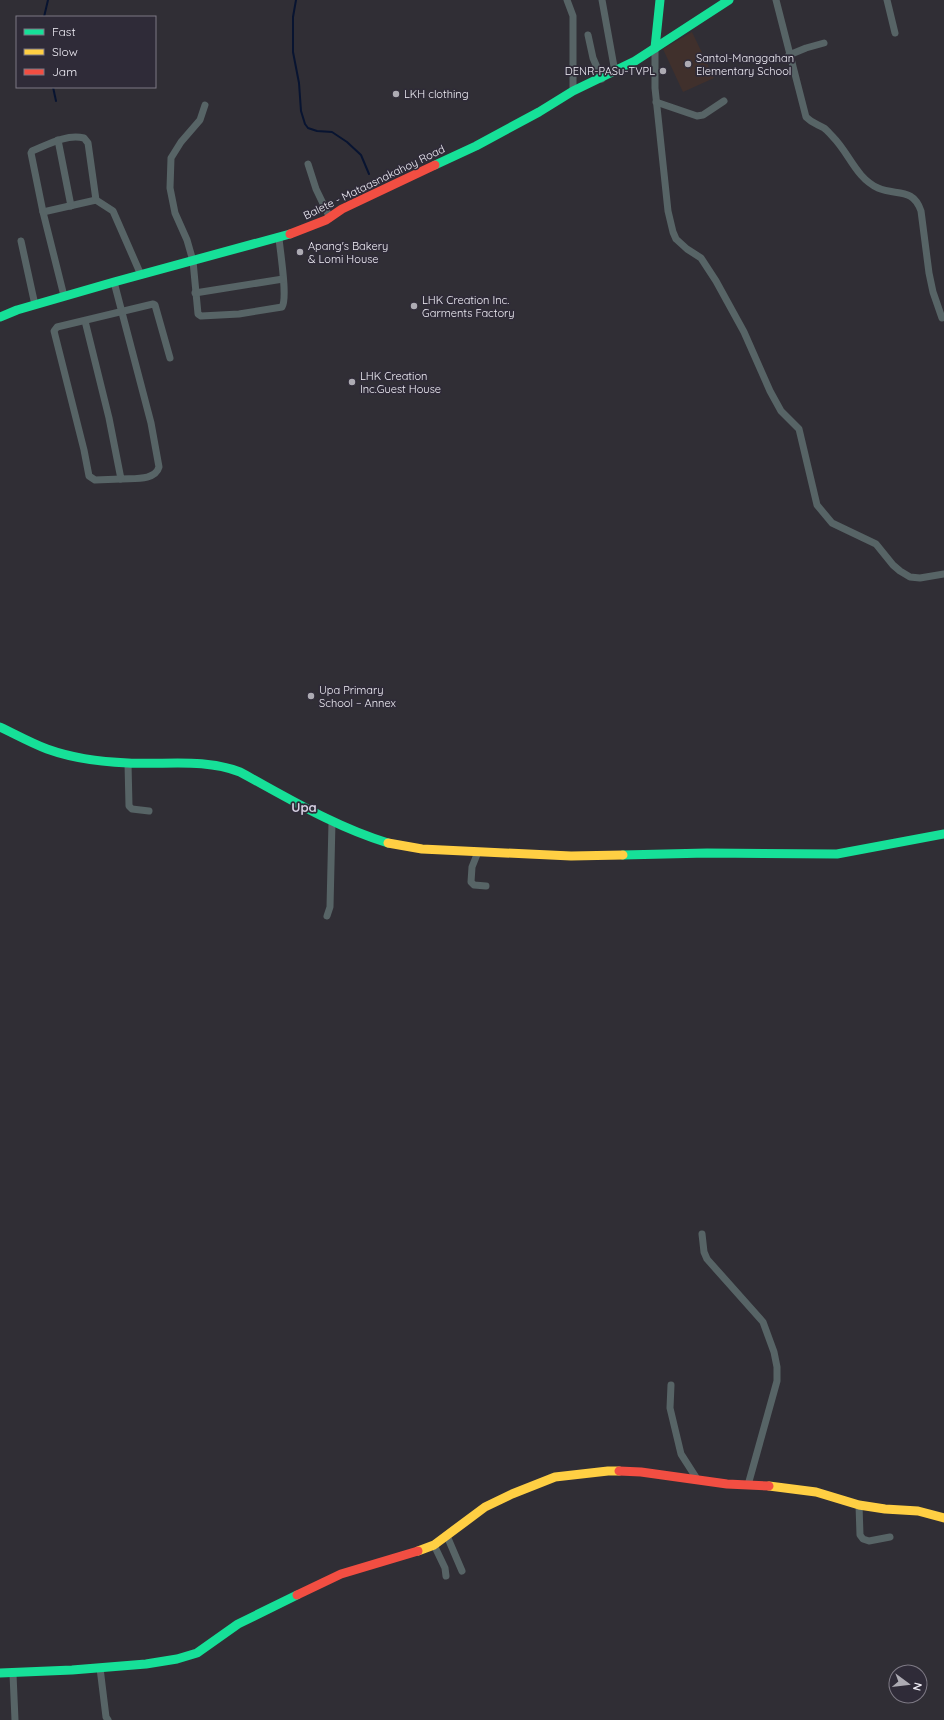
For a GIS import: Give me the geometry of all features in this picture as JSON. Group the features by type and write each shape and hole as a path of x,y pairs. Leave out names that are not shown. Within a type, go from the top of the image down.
{"street":[{"path":"567,0 573,16 573,92"},
{"path":"602,0 615,72"},
{"path":"660,0 655,48 655,88 668,211 676,239 687,249 701,258 727,300 744,332 770,391 781,411 799,429 816,505 832,523 876,544 893,565 905,574 920,578 944,574"},
{"name":"Balete - Mataasnakahoy Road","path":"0,317 64,296 279,238 330,218 342,209 476,146 573,92 615,72 655,48 717,3 730,0"},
{"path":"776,0 806,117 814,124 825,128 864,178 878,188 910,196 918,201 921,211 929,273 933,292 942,318"},
{"path":"888,0 895,33"},
{"path":"588,35 593,58 602,79"},
{"path":"789,55 824,43"},
{"path":"656,102 697,116 703,115 724,101"},
{"path":"205,105 200,120 181,142 171,158 170,188 172,202 193,260 198,314 201,316 239,314 282,307 284,302 279,238"},
{"path":"64,296 43,212 31,152 58,140 75,136 84,138 88,143 96,200"},
{"path":"58,140 71,206"},
{"path":"308,164 316,189 330,218"},
{"path":"43,212 96,200 113,211 141,275"},
{"path":"21,241 35,305"},
{"path":"195,293 283,279"},
{"path":"114,282 122,310 151,423 159,467 157,473 152,476 95,480 89,476 54,331 57,327 85,321 122,310 153,304 155,305 170,358"},
{"path":"85,321 109,418 121,479"},
{"path":"0,727 47,749 78,757 128,763 200,763 224,766 240,772 332,822 362,835 392,844 422,849 604,857 707,853 837,854 944,834"},
{"path":"128,763 129,806 131,809 149,811"},
{"path":"327,916 330,907 332,822"},
{"path":"478,852 472,867 471,882 474,885 486,886"},
{"path":"702,1234 704,1252 707,1259 763,1322 778,1367 777,1381 748,1485"},
{"path":"671,1386 670,1408 681,1454 697,1479"},
{"path":"0,1673 13,1674 100,1668 174,1660 197,1653 233,1626 341,1574 434,1545 485,1507 512,1494 555,1477 608,1471 641,1472 727,1484 778,1486 816,1492 859,1505 885,1509 918,1511 944,1518"},
{"path":"859,1505 860,1535 863,1539 869,1541 890,1537"},
{"path":"447,1536 462,1571"},
{"path":"434,1545 445,1568 446,1576"},
{"path":"100,1668 106,1717 108,1720"},
{"path":"13,1674 15,1720"}],"shaded area":[{"name":"Santol-Manggahan Elementary School","path":"692,32 714,78 683,92 663,49"}],"waterway":[{"path":"44,16 48,0"},
{"path":"296,0 293,17 293,52 299,83 301,111 305,124 308,128 317,131 332,132 347,142 361,155 369,174"},
{"path":"53,88 56,101"}],"traffic: fast":[{"path":"655,48 660,0"},
{"path":"435,165 476,146 539,112 573,91 635,61 729,0"},
{"path":"0,317 17,310 114,282 290,234"},
{"path":"0,727 47,749 87,759 128,763 185,763 213,765 240,772 294,802 349,829 388,843"},
{"path":"623,855 707,853 837,854 944,834"},
{"path":"0,1673 72,1670 146,1664 177,1659 197,1653 238,1624 297,1595"}],"traffic: slow":[{"path":"388,843 422,849 571,856 623,855"},
{"path":"418,1551 434,1545 485,1507 512,1494 555,1477 619,1471"},
{"path":"769,1486 816,1492 859,1505 885,1509 918,1511 944,1518"}],"traffic: jam":[{"path":"290,234 326,220 342,209 435,165"},
{"path":"619,1471 641,1472 727,1484 769,1486"},
{"path":"297,1595 341,1574 418,1551"}],"place":[{"name":"Santol-Manggahan Elementary School","path":"688,64"},
{"name":"DENR-PASu-TVPL","path":"663,71"},
{"name":"LKH clothing","path":"396,94"},
{"name":"Apang's Bakery & Lomi House","path":"300,252"},
{"name":"LHK Creation Inc. Garments Factory","path":"414,306"},
{"name":"LHK Creation Inc.Guest House","path":"352,382"},
{"name":"Upa Primary School – Annex","path":"311,696"}],"district":[{"name":"Upa","path":"304,807"}]}
